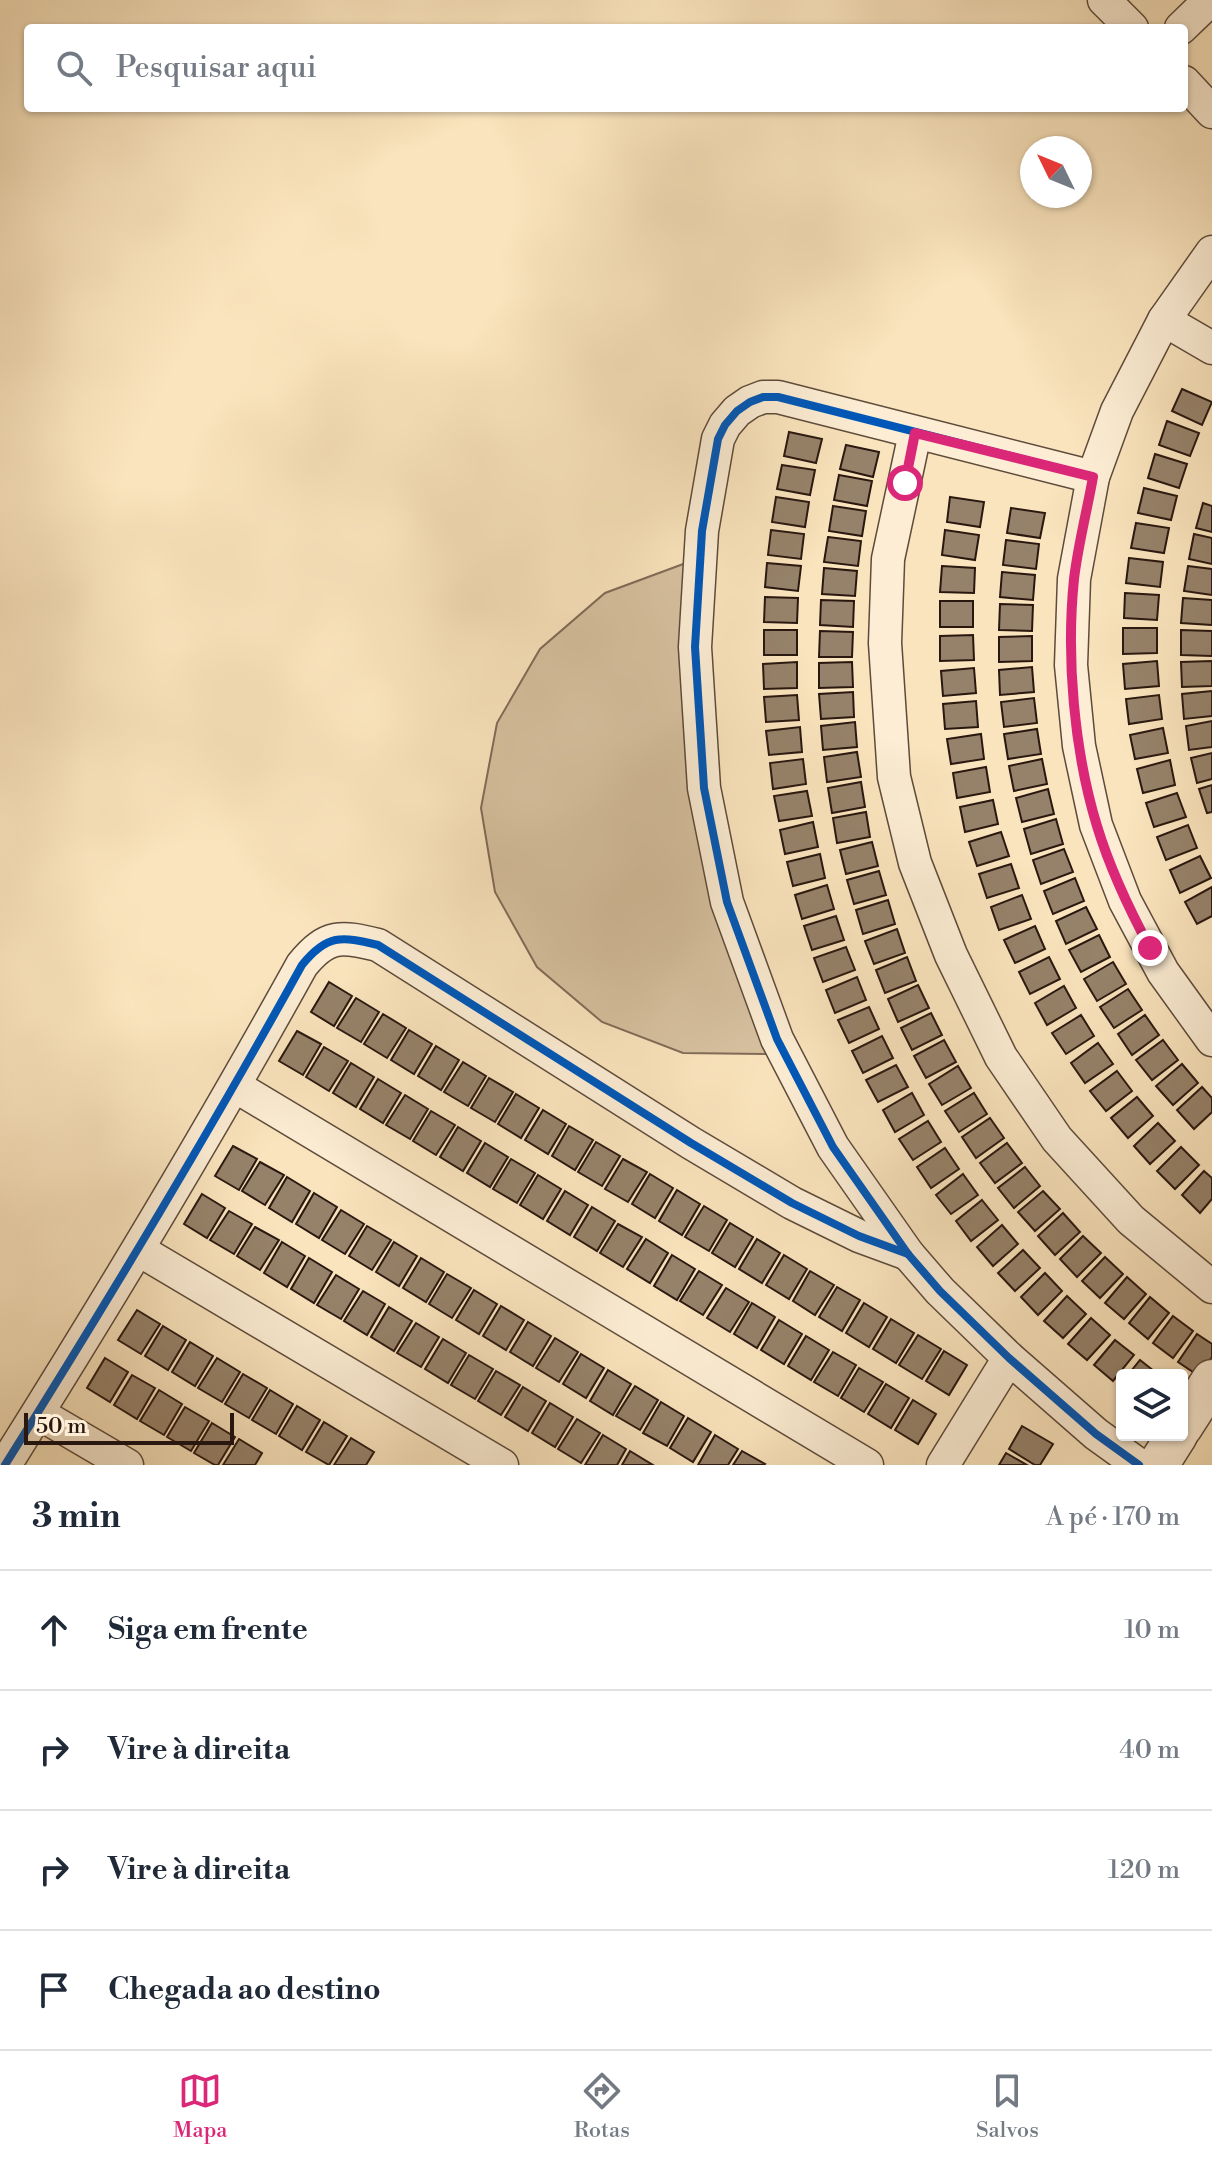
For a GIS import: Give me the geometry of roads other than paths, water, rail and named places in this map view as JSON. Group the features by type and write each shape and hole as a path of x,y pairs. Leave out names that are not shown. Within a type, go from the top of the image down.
{"street":[{"path":"1104,0 1128,24"},
{"path":"1185,24 1210,0"},
{"path":"1188,86 1212,112"},
{"path":"1212,252 1164,320 1117,411 1093,477 1074,579 1071,665 1079,746 1096,825 1125,901 1163,972 1212,1040"},
{"path":"1164,320 1212,348"},
{"path":"1093,477 778,397 763,397 750,402 737,411 718,439 702,531 695,647 704,788 727,902 777,1039 833,1147 908,1254 940,1291 1009,1358 1096,1434 1139,1465"},
{"path":"915,433 888,559 885,643 894,777 915,863 951,955 1001,1057 1057,1139 1131,1220 1212,1287"},
{"path":"5,1465 139,1250 302,965 315,950 329,941 357,940 378,945 691,1143 792,1203 859,1236 908,1254"},
{"path":"235,1086 867,1465"},
{"path":"139,1250 502,1465"},
{"path":"943,1465 1009,1358"},
{"path":"1188,1418 1212,1380"},
{"path":"38,1413 127,1465"},
{"path":"1158,1465 1173,1441"}]}
